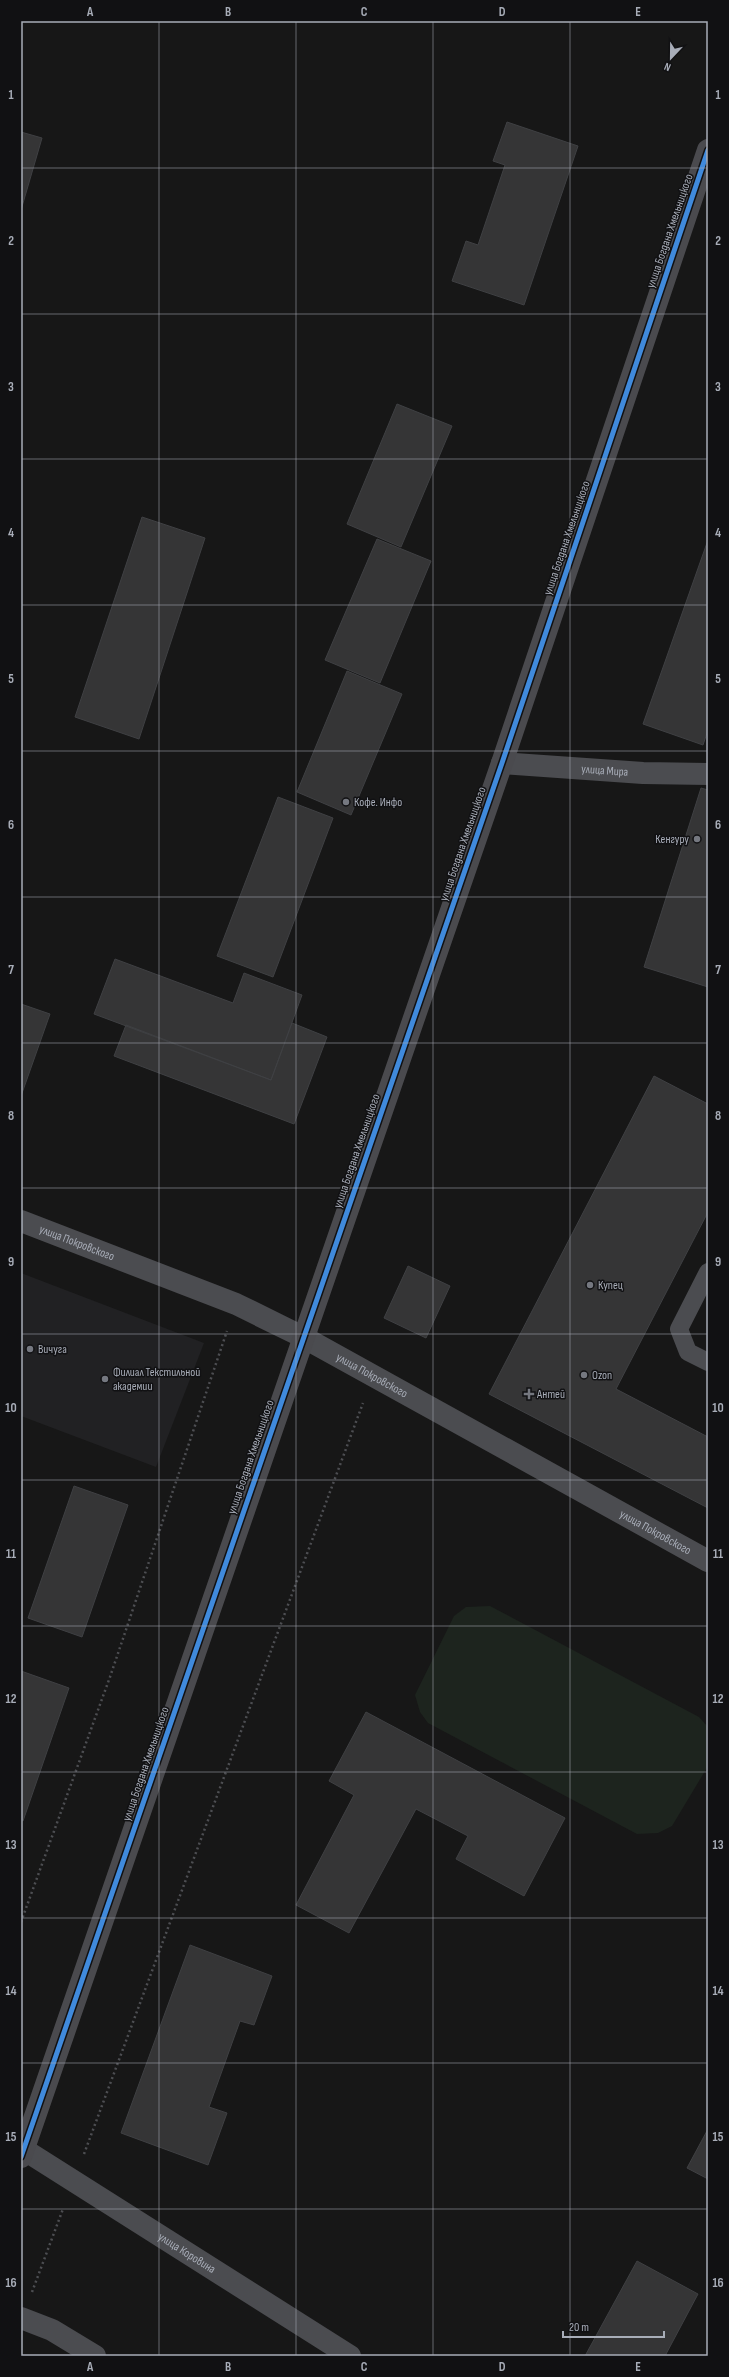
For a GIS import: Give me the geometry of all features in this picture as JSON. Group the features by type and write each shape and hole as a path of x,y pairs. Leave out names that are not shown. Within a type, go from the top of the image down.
{"street":[{"name":"улица Богдана Хмельницкого","path":"22,2153 502,763 708,150"},
{"name":"улица Мира","path":"502,763 643,773 708,774"},
{"name":"улица Покровского","path":"21,1220 236,1304 303,1337 708,1561"},
{"name":"улица Коровина","path":"22,2153 74,2181 350,2356"},
{"path":"22,2318 52,2330 95,2356"}],"lane":[{"path":"708,1272 679,1330 688,1352 708,1362"}],"path":[{"path":"21,1922 110,1677 236,1304"},
{"path":"22,2318 374,1376"}],"shaded area":[{"name":"Филиал Текстильной академии","path":"21,1273 204,1343 156,1467 21,1416"},
{"path":"490,1606 699,1717 708,1727 708,1766 672,1826 658,1833 637,1834 428,1723 420,1712 415,1695 454,1616 466,1607"}],"building":[{"path":"507,122 578,146 524,305 452,281 466,241 478,245 505,165 493,161"},
{"path":"21,132 42,138 21,210"},
{"path":"397,404 452,426 401,547 347,524"},
{"path":"142,517 205,538 139,739 75,717"},
{"path":"377,539 431,561 380,683 325,660"},
{"path":"708,540 708,730 703,745 643,724"},
{"path":"347,671 402,694 351,815 297,792"},
{"path":"701,788 708,790 708,987 644,967"},
{"path":"278,797 333,818 273,977 217,956"},
{"path":"115,959 233,1003 244,973 302,995 271,1080 94,1014"},
{"path":"21,1004 50,1014 21,1096"},
{"path":"292,1023 327,1037 294,1124 114,1056 126,1025 271,1080"},
{"path":"654,1076 708,1104 708,1212 616,1389 708,1437 708,1508 489,1394"},
{"path":"408,1266 450,1286 426,1338 384,1318"},
{"path":"74,1486 128,1505 82,1637 28,1618"},
{"path":"21,1671 69,1688 23,1821 21,1820"},
{"path":"366,1712 565,1818 524,1896 456,1859 468,1836 416,1809 349,1933 296,1905 354,1795 329,1781"},
{"path":"190,1945 272,1976 254,2025 240,2021 209,2107 227,2113 208,2165 121,2133"},
{"path":"708,2129 708,2179 687,2168"},
{"path":"637,2261 698,2294 665,2356 585,2356"}],"cycle path":[{"path":"21,2157 502,763 708,150"}],"place":[{"name":"Кофе. Инфо","path":"346,802"},
{"name":"Кенгуру","path":"697,839"},
{"name":"Купец","path":"590,1285"},
{"name":"Вичуга","path":"30,1349"},
{"name":"Ozon","path":"584,1375"},
{"name":"Филиал Текстильной академии","path":"105,1379"},
{"name":"Антей","path":"529,1394"}]}
